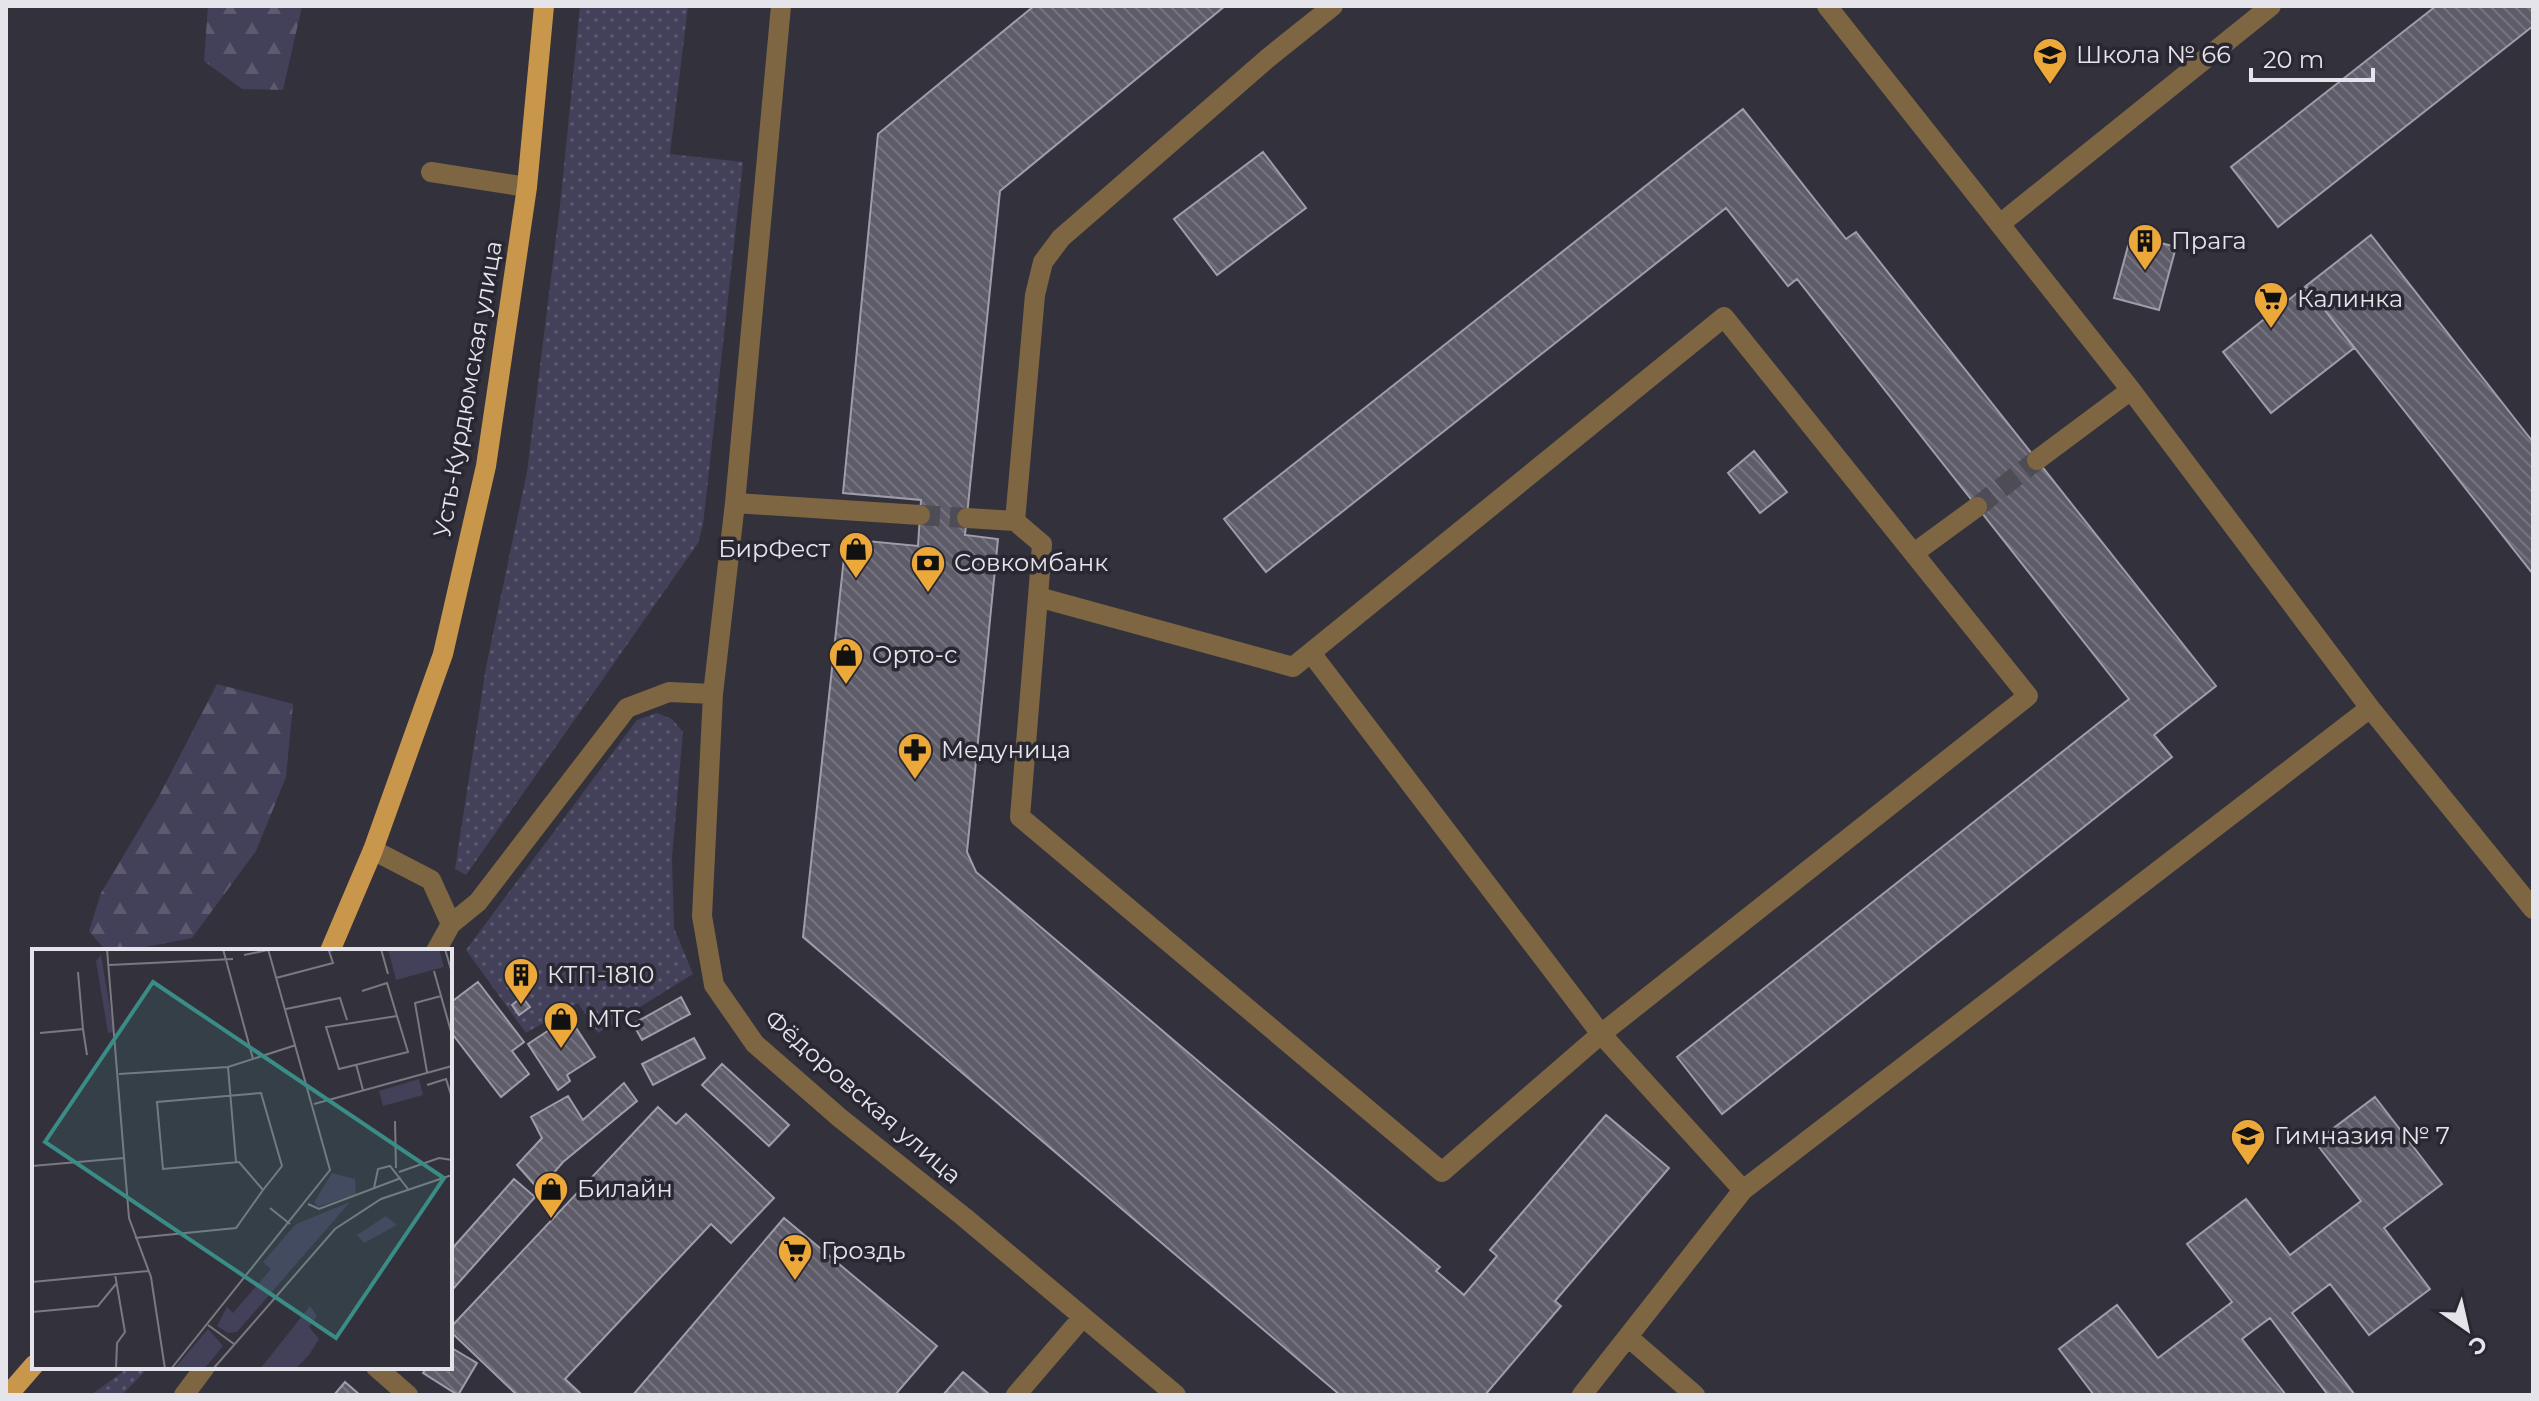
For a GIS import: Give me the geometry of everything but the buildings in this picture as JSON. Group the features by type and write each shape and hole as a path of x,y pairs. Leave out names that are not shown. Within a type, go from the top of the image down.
{"main road":[{"name":"Усть-Курдюмская улица","path":"331,949 373,850 443,654 486,466 527,187 544,6"},
{"path":"8,1395 32,1367"}],"street":[{"name":"Фёдоровская улица","path":"781,6 735,503 713,694 702,916 714,985 755,1044 840,1118 964,1217 1176,1395"},
{"path":"1015,521 1035,295 1043,262 1061,238 1268,58 1333,6"},
{"path":"1827,6 2131,390 2370,708 2533,909"},
{"path":"2000,224 2271,6"},
{"path":"431,172 527,187"},
{"path":"967,518 1015,521 1042,544 1020,817 1442,1172 1601,1034 2028,696 1724,317 1293,667 1038,597"},
{"path":"2037,460 2131,390"},
{"path":"735,503 920,515"},
{"path":"1914,553 1977,507"},
{"path":"1311,653 1601,1034 1743,1190"},
{"path":"437,949 451,924 478,902 627,708 669,692 713,694"},
{"path":"1582,1395 1743,1190 2370,708"},
{"path":"373,850 431,880 451,924"},
{"path":"1016,1395 1082,1318"},
{"path":"1628,1337 1695,1395"},
{"path":"184,1395 204,1369"},
{"path":"378,1369 408,1395"}],"green space":[{"path":"208,6 302,6 283,90 242,89 204,61"},
{"path":"580,6 688,6 670,154 743,162 703,525 698,543 466,875 455,869 486,667 527,472 561,197"},
{"path":"217,684 293,704 286,777 256,851 192,938 135,949 104,949 89,931 101,893 159,796"},
{"path":"657,713 672,719 683,732 672,857 674,928 693,974 598,1033 578,1003 526,1033 466,950 637,720"},
{"path":"126,1369 147,1369 122,1395 91,1395"}],"tunnel":[{"path":"1977,507 2037,460"},
{"path":"920,515 967,518"}],"place":[{"name":"Школа № 66","path":"2050,86"},
{"name":"Прага","path":"2145,272"},
{"name":"Калинка","path":"2271,330"},
{"name":"БирФест","path":"856,580"},
{"name":"Совкомбанк","path":"928,594"},
{"name":"Орто-с","path":"846,686"},
{"name":"Медуница","path":"915,781"},
{"name":"КТП-1810","path":"521,1006"},
{"name":"МТС","path":"561,1050"},
{"name":"Гимназия № 7","path":"2248,1167"},
{"name":"Билайн","path":"551,1220"},
{"name":"Гроздь","path":"795,1282"}]}
